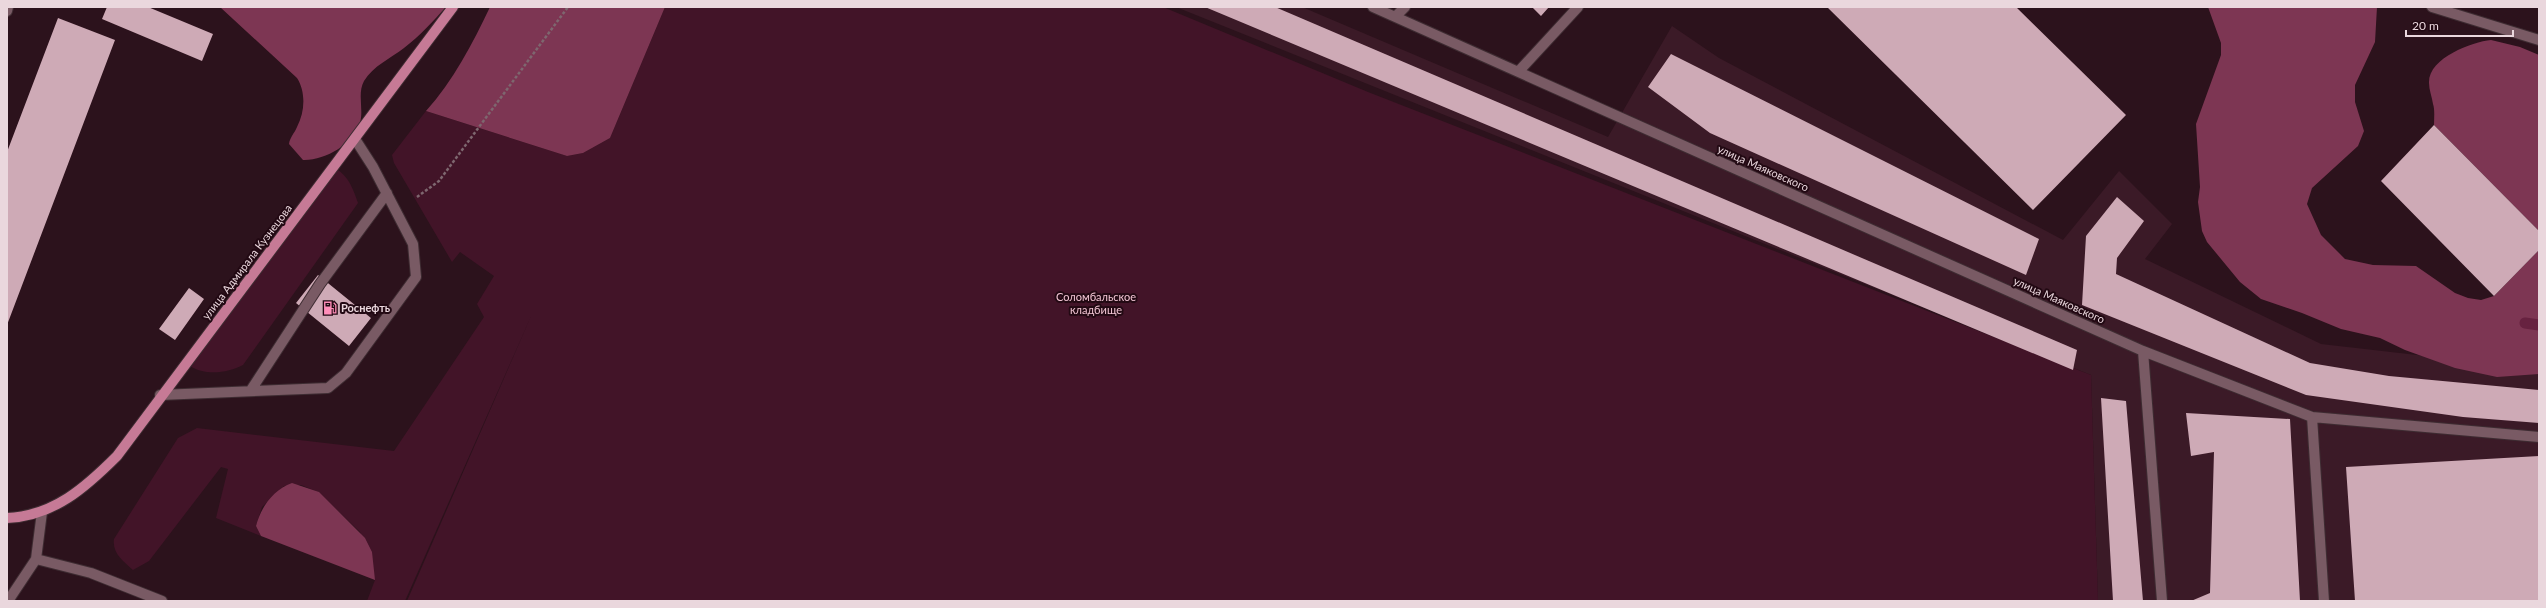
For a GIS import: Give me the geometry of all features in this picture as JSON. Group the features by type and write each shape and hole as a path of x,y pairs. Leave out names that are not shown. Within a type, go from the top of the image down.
{"main road":[{"name":"улица Адмирала Кузнецова","path":"7,518 42,512 69,499 92,481 117,456 160,395 355,139 453,7"}],"street":[{"path":"7,11 8,7"},
{"name":"улица Маяковского","path":"1373,7 2143,351 2312,417 2539,437"},
{"path":"1396,16 1405,7"},
{"path":"1519,71 1578,7"},
{"path":"2432,7 2539,40"},
{"path":"160,395 226,394 251,390 328,388 346,373 416,277 413,244 387,193 355,139"},
{"path":"251,390 320,284 387,193"},
{"path":"2143,351 2162,601"},
{"path":"2312,417 2324,601"},
{"path":"8,601 36,559 42,512"},
{"path":"36,559 91,573 162,601"}],"shaded area":[{"path":"220,7 446,7 404,48 372,71 364,81 361,91 360,123 352,138 337,150 329,154 320,158 303,160 289,144 290,139 300,121 303,109 302,89 297,78"},
{"path":"490,7 665,7 610,138 583,153 567,156 426,111 445,87 462,61"},
{"path":"1176,7 1302,7 1608,137 1672,26 1719,58 2063,240 2119,171 2172,224 2145,259 2321,344 2539,369 2539,601 2098,601 2091,375"},
{"path":"2208,7 2377,7 2375,42 2355,85 2355,102 2364,131 2358,146 2312,188 2307,204 2321,235 2345,259 2373,265 2416,266 2455,293 2468,298 2481,300 2494,296 2539,250 2539,374 2497,377 2455,368 2405,350 2380,338 2341,329 2302,313 2261,299 2240,282 2207,242 2202,231 2198,202 2200,187 2196,124 2221,55 2221,43"},
{"path":"2491,40 2520,47 2539,55 2539,231 2434,125 2434,109 2429,83 2431,74 2436,66 2452,53 2473,44"},
{"path":"292,483 319,492 365,538 372,552 375,580 261,536 256,526 261,512 269,500 279,490"}],"green space":[{"name":"Соломбальское кладбище","path":"665,7 1163,7 1368,92 2091,375 2098,601 407,601 532,314 405,601 367,601 375,580 360,532 318,492 301,485 284,486 262,507 256,526 261,536 216,518 228,469 221,467 149,561 133,570 116,553 114,539 178,438 197,428 394,451 484,317 477,304 494,276 460,252 452,262 394,163 392,155 426,111 567,156 583,153 610,138"},
{"path":"335,168 347,179 358,203 243,365 230,370 216,372 202,371 190,366"}],"building":[{"path":"107,7 148,7 213,34 202,61 102,19"},
{"path":"1205,7 1275,7 2077,350 2073,370"},
{"path":"1532,7 1549,7 1541,16"},
{"path":"1827,7 2016,7 2126,115 2033,210"},
{"path":"58,18 115,40 7,325 7,152"},
{"path":"1671,54 2039,239 2026,275 1710,133 1648,87"},
{"path":"2434,125 2539,231 2539,250 2494,296 2381,181"},
{"path":"2117,197 2144,221 2117,258 2116,274 2310,363 2389,376 2539,390 2539,423 2463,417 2306,395 2082,305 2086,236"},
{"name":"Роснефть","path":"318,275 371,318 349,346 296,303"},
{"path":"189,288 204,299 175,340 159,329"},
{"path":"2101,398 2126,401 2143,601 2113,601"},
{"path":"2186,413 2290,419 2300,601 2191,601 2210,593 2214,452 2191,456"},
{"path":"2539,456 2539,601 2355,601 2346,467"}],"waterway":[{"path":"2525,323 2539,325"}],"place":[{"name":"Роснефть","path":"330,308"}]}
